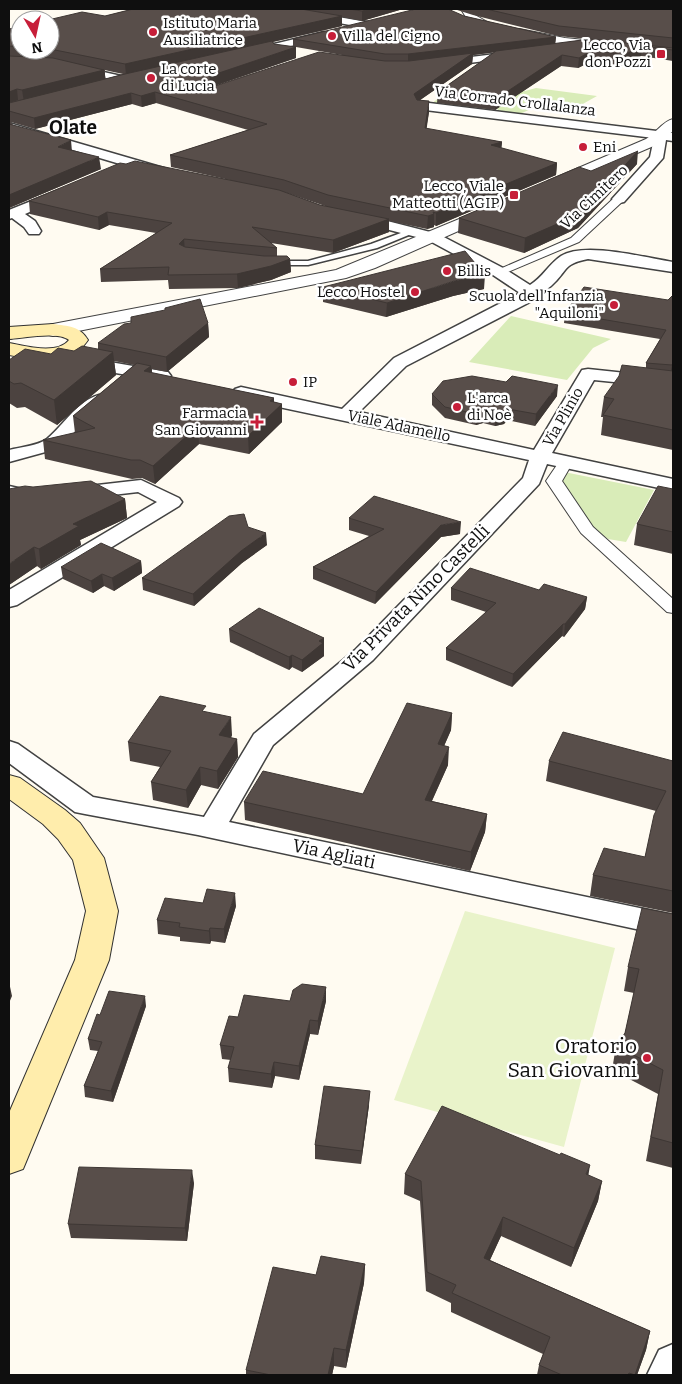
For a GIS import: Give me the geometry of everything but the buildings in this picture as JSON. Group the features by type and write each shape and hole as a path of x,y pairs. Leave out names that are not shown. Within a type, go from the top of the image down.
{"main road":[{"path":"9,333 53,330 70,332 79,340 72,349 64,352 40,353 9,349"},
{"path":"9,785 54,817 69,831 88,858 100,900 100,925 92,960 9,1157"}],"street":[{"path":"233,56 372,24 277,9"},
{"path":"460,10 487,24"},
{"path":"509,30 558,41 673,53"},
{"path":"551,50 588,45"},
{"path":"270,48 299,53"},
{"path":"426,65 532,52"},
{"name":"Via Corrado Crollalanza","path":"473,71 492,58"},
{"path":"9,61 54,64 126,80"},
{"path":"101,86 156,74"},
{"name":"Via Corrado Crollalanza","path":"436,96 421,106 667,137"},
{"path":"534,192 667,137 673,123"},
{"path":"9,127 130,164 176,175"},
{"name":"Via Cimitero","path":"500,272 575,240 619,199 656,158 667,137"},
{"path":"112,172 130,164"},
{"path":"12,214 76,187"},
{"path":"53,330 340,274 507,204"},
{"path":"12,214 30,224 34,231"},
{"path":"342,215 432,237 500,272 530,292"},
{"path":"346,415 400,362 524,299 530,292 546,282 558,266 569,258 588,254 673,267"},
{"path":"129,370 95,356 79,340 96,328 144,313"},
{"path":"40,353 183,381"},
{"path":"9,456 53,444 71,424 129,370"},
{"name":"Via Plinio","path":"540,457 588,374 673,383"},
{"name":"Viale Adamello","path":"227,390 673,485"},
{"name":"Via Privata Nino Castelli","path":"211,828 263,740 364,655 532,480 540,457"},
{"path":"566,462 554,481 587,530 673,608"},
{"path":"9,492 36,498 141,486 172,502 9,600"},
{"name":"Via Agliati","path":"9,750 85,804 211,828 673,926"},
{"path":"667,1375 673,1364"}],"lane":[{"path":"264,263 308,263 374,246 412,232"}],"green space":[{"path":"462,82 525,91 536,88 597,96 572,110 535,107 520,114 498,112 498,109 478,109 432,103"},
{"path":"511,316 611,339 593,348 567,380 469,362"},
{"path":"564,472 654,490 626,542 608,539 594,528 559,480"},
{"path":"465,911 615,948 564,1147 394,1100"}],"place":[{"name":"Istituto Maria Ausiliatrice","path":"153,32"},
{"name":"Villa del Cigno","path":"332,36"},
{"name":"Lecco, Via don Pozzi","path":"661,54"},
{"name":"La corte di Lucia","path":"151,78"},
{"name":"Eni","path":"583,147"},
{"name":"Lecco, Viale Matteotti (AGIP)","path":"514,195"},
{"name":"Billis","path":"447,271"},
{"name":"Lecco Hostel","path":"415,292"},
{"name":"Scuola dell’Infanzia \"Aquiloni\"","path":"614,305"},
{"name":"IP","path":"293,382"},
{"name":"L'arca di Noè","path":"457,407"},
{"name":"Farmacia San Giovanni","path":"257,422"},
{"name":"Oratorio San Giovanni","path":"647,1058"}],"district":[{"name":"Olate","path":"73,127"}]}
